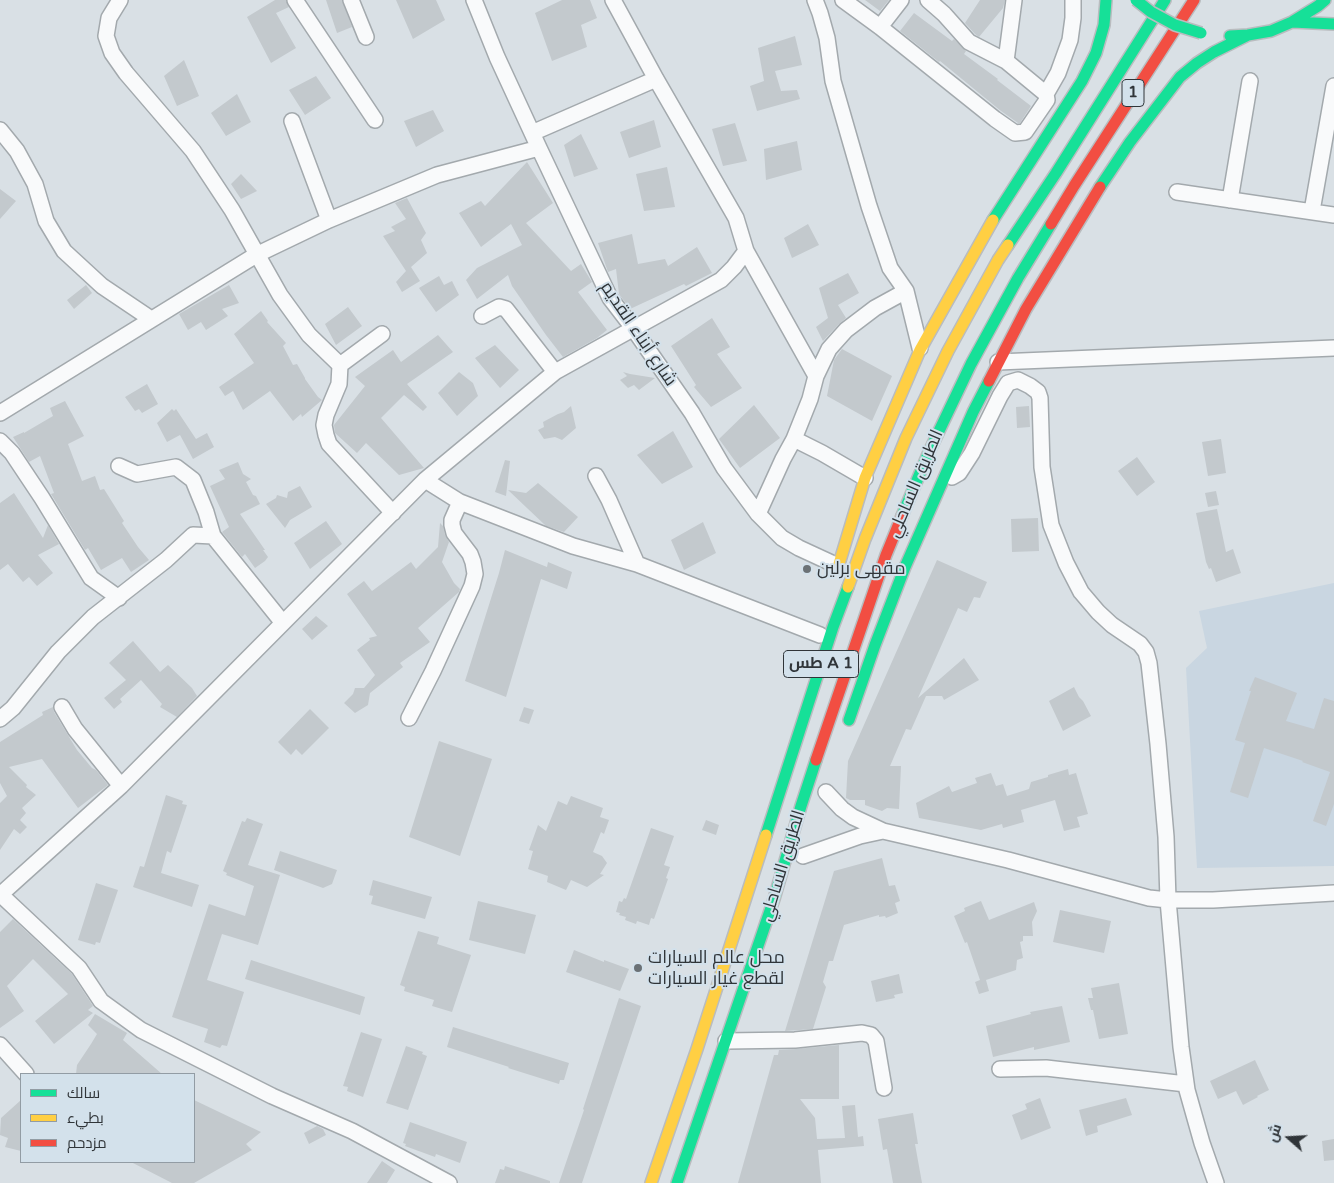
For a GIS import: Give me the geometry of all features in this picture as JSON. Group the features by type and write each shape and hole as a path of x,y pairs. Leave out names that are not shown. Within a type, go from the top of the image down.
{"highway":[{"path":"837,569 865,478 920,350 995,217 1082,81 1096,53 1104,26 1106,0"},
{"path":"1136,0 1151,12 1175,25 1225,36 1248,35 1271,30 1292,22 1325,0"},
{"name":"الطريق الساحلي","path":"651,1183 700,1040 818,673 865,539 906,438 948,352 998,260 1056,173 1165,0"},
{"name":"الطريق الساحلي","path":"677,1183 774,899 800,806 854,646 886,555 929,452 971,364 1018,278 1074,186 1194,0"},
{"path":"1292,22 1334,24"},
{"path":"844,734 905,567 973,412 1026,309 1092,200 1130,142 1166,94 1180,77 1197,63 1248,35"},
{"path":"818,673 820,635 826,612"},
{"path":"774,899 791,882"}],"street":[{"path":"120,0 109,18 106,36 112,53 126,73 192,151 232,210 280,295 309,334 340,365 339,384 324,425 329,444 394,513"},
{"path":"295,0 375,120"},
{"path":"351,0 366,37"},
{"name":"شارع أبناء القديم","path":"474,0 532,133 610,298 634,328 692,413 724,468 758,514 782,538 837,569"},
{"path":"613,0 736,218 746,251 816,376"},
{"path":"815,0 827,38 833,81 869,206 890,268 906,291 920,350"},
{"path":"843,0 880,27 995,120 1015,133 1025,132 1047,100 1046,94 1058,73 1070,40 1073,18 1072,0"},
{"path":"880,27 901,0"},
{"path":"928,0 944,14 969,42 1006,61 1046,94"},
{"path":"1006,61 1014,0"},
{"path":"532,133 656,79"},
{"path":"1230,200 1250,81"},
{"path":"1312,211 1334,86"},
{"path":"292,121 329,220"},
{"path":"0,130 17,151 35,184 46,221 64,251 102,286 151,319"},
{"path":"0,413 256,254 329,220 437,174 539,148"},
{"path":"1177,192 1334,215"},
{"path":"449,1183 352,1131 272,1096 141,1030 102,1001 79,968 0,894 121,786 425,480 555,372 721,280 746,251"},
{"path":"758,514 794,439 810,399 816,376 829,349 846,330 875,308 906,291"},
{"path":"482,316 499,307 506,309 555,372"},
{"path":"340,365 382,334"},
{"path":"998,362 1334,348"},
{"path":"942,482 959,473 972,453 1008,383 1018,380 1038,392 1040,398 1042,467 1051,525 1066,563 1082,592 1098,612 1112,625 1140,644 1146,652 1149,663 1166,837 1168,900 1181,1047 1186,1084 1202,1143 1216,1183"},
{"path":"794,439 865,478"},
{"path":"0,442 12,453 91,578 119,598"},
{"path":"119,466 137,474 176,467 193,480 213,536 283,623"},
{"path":"596,476 609,500 637,564"},
{"path":"425,480 460,502 573,546 637,564 820,635"},
{"path":"409,718 472,586 474,562 454,533 452,525 452,520 460,502"},
{"path":"0,719 13,708 58,652 93,617 166,560 193,535 213,536"},
{"path":"62,707 75,729 121,786"},
{"path":"825,792 853,817 883,831 1008,860 1149,898 1213,900 1334,893"},
{"path":"802,858 860,836 883,831"},
{"path":"726,1041 795,1040 862,1033 871,1035 876,1041 884,1088"},
{"path":"0,1045 25,1073"},
{"path":"1000,1070 1046,1068 1186,1084"}],"shaded area":[{"path":"1334,583 1334,866 1197,868 1186,668 1207,648 1199,611"}],"building":[{"path":"275,0 286,0 289,7 276,13 296,48 271,63 247,17"},
{"path":"326,0 342,0 352,27 337,33"},
{"path":"396,0 436,0 445,20 413,39"},
{"path":"562,0 590,0 597,18 581,25 587,47 552,61 535,13"},
{"path":"865,0 889,0 880,11"},
{"path":"980,0 1005,0 1003,8 979,37 965,23"},
{"path":"914,13 952,41 954,39 966,51 964,54 1031,106 1020,123 1001,111 900,31"},
{"path":"795,36 802,65 775,71 781,91 797,90 800,99 757,111 750,86 764,81 758,48"},
{"path":"184,60 199,96 177,106 164,76"},
{"path":"316,76 331,98 305,115 289,90"},
{"path":"237,94 251,122 226,136 211,113"},
{"path":"433,110 444,131 416,147 404,121"},
{"path":"654,120 661,147 629,158 620,132"},
{"path":"735,123 747,161 723,166 712,129"},
{"path":"581,134 598,169 574,177 564,145"},
{"path":"797,141 802,170 766,180 764,149"},
{"path":"527,162 553,203 526,223 571,271 581,264 592,282 578,292 607,330 597,338 563,357 512,286 508,275 477,299 466,280 477,268 522,245 511,224 481,247 459,213 481,201 485,206"},
{"path":"667,167 675,207 644,211 636,174"},
{"path":"241,174 257,191 241,199 231,184"},
{"path":"0,189 16,201 0,219"},
{"path":"407,198 426,233 421,240 427,253 411,267 420,281 402,292 396,282 406,271 383,236 395,231 391,227 406,219 395,203"},
{"path":"808,224 819,245 792,258 784,238"},
{"path":"632,234 638,264 665,259 668,266 697,247 712,273 630,309 619,294 616,269 608,272 598,243"},
{"path":"848,273 859,293 838,305 846,318 823,341 816,327 828,318 819,288"},
{"path":"439,276 444,285 452,281 459,295 436,312 419,288"},
{"path":"86,285 92,293 74,309 67,300"},
{"path":"229,285 239,303 222,309 228,316 206,330 201,322 188,330 179,314"},
{"path":"348,307 362,326 336,345 325,324"},
{"path":"261,311 267,322 286,343 283,346 293,365 297,364 305,379 322,400 302,417 301,414 293,421 270,391 243,410 233,391 225,396 219,387 254,363 234,334"},
{"path":"712,318 730,347 717,354 742,388 711,407 694,387 696,385 671,346"},
{"path":"438,335 453,352 407,384 427,407 423,411 404,395 381,418 424,468 399,475 366,443 357,453 335,433 334,425 365,386 355,377 393,350 401,362"},
{"path":"495,345 519,370 500,388 475,358"},
{"path":"842,349 892,376 872,421 827,396 834,360"},
{"path":"459,372 473,383 478,396 457,416 438,393"},
{"path":"623,372 655,378 639,390 634,385 628,388 620,380 627,376"},
{"path":"147,384 158,404 142,413 139,409 135,411 125,397"},
{"path":"65,401 84,436 68,444 82,481 95,476 100,490 104,489 124,521 122,523 149,560 131,572 122,558 101,570 88,548 85,550 51,494 54,493 40,456 29,462 13,437 24,433 53,416 50,408"},
{"path":"754,405 780,438 740,468 719,439"},
{"path":"571,406 576,428 562,440 555,437 544,439 538,430 544,427 543,422 564,412"},
{"path":"1029,406 1030,427 1017,428 1016,407"},
{"path":"172,409 174,411 176,409 196,439 207,433 214,447 193,459 180,435 167,442 157,423"},
{"path":"673,431 693,467 662,484 637,455"},
{"path":"1221,439 1226,473 1208,476 1202,442"},
{"path":"1137,457 1155,482 1137,496 1118,471"},
{"path":"505,460 510,461 506,496 495,492"},
{"path":"238,462 243,474 251,479 246,482 260,504 240,514 268,557 255,568 245,554 242,557 222,532 229,527 210,486 225,479 219,470"},
{"path":"538,483 578,517 564,532 546,526 508,490 526,493"},
{"path":"300,486 312,507 290,520 285,528 266,504 276,498 277,495 287,498 288,492"},
{"path":"1216,491 1219,505 1208,507 1205,493"},
{"path":"14,493 43,538 48,525 59,544 38,555 53,573 37,586 29,577 23,582 8,564 0,570 0,503"},
{"path":"1217,509 1226,552 1233,549 1241,573 1216,582 1211,568 1209,569 1206,562 1196,513"},
{"path":"1038,518 1039,551 1012,552 1011,519"},
{"path":"326,521 342,544 310,569 294,543"},
{"path":"703,522 716,553 684,570 671,540"},
{"path":"440,523 449,542 442,562 454,583 460,589 459,592 418,628 430,642 400,663 403,667 370,693 368,705 355,713 344,703 353,694 355,688 364,688 375,675 357,650 370,640 369,638 377,636 347,594 364,581 372,591 411,562 416,569 438,547"},
{"path":"505,550 547,567 548,562 572,572 567,589 541,579 506,697 465,681"},
{"path":"937,560 987,582 980,598 974,597 967,612 958,608 918,698 964,658 979,680 944,700 942,696 926,696 911,730 906,729 890,766 901,766 899,809 887,808 882,811 865,805 865,800 850,800 846,798 848,761"},
{"path":"316,616 328,626 312,640 302,629"},
{"path":"133,641 160,672 168,665 192,688 197,696 177,717 160,707 162,704 141,680 120,699 122,702 114,709 104,698 126,680 109,663"},
{"path":"1255,677 1297,693 1286,721 1314,729 1324,698 1334,701 1334,804 1326,826 1313,821 1330,772 1303,761 1264,748 1248,798 1230,792 1245,743 1235,740"},
{"path":"1074,687 1091,716 1063,731 1049,701"},
{"path":"53,707 54,712 77,750 108,785 78,808 42,759 9,767 27,785 26,787 36,795 22,808 26,813 20,820 27,827 20,834 14,829 0,850 0,803 7,796 0,783 0,742 43,715 42,712"},
{"path":"524,707 534,710 529,724 519,721"},
{"path":"310,709 329,728 302,755 296,749 291,755 278,742"},
{"path":"439,741 492,759 460,856 409,837"},
{"path":"1068,769 1069,775 1076,773 1088,814 1077,817 1080,827 1064,831 1055,800 1021,810 1024,822 1003,828 1002,824 981,830 919,818 916,803 949,786 952,792 977,783 975,778 991,773 996,786 1003,784 1007,796 1029,789 1031,782"},
{"path":"166,795 183,801 182,804 187,805 171,853 167,851 161,873 199,885 192,907 133,887 140,866 144,867"},
{"path":"571,796 603,808 600,817 609,820 604,834 601,832 593,852 602,856 607,863 600,874 604,875 587,887 571,880 566,890 547,882 548,876 528,869 533,851 529,850 538,825 546,831 558,801 567,805"},
{"path":"247,818 263,824 248,865 280,875 258,945 222,934 207,980 244,992 227,1046 222,1045 220,1048 204,1042 208,1029 172,1017 209,904 245,916 254,886 226,875 227,873 223,871 242,821 245,822"},
{"path":"706,820 719,825 716,835 702,830"},
{"path":"651,828 674,836 664,865 670,867 666,878 668,879 654,919 651,918 649,925 637,921 636,924 625,920 626,917 616,912 619,901 622,902 624,898 626,899"},
{"path":"280,851 337,870 332,884 323,888 274,870"},
{"path":"882,858 889,886 895,885 900,901 895,903 898,913 886,918 885,916 879,917 879,915 844,925 833,961 829,961 823,982 826,987 813,1029 785,1031 834,871"},
{"path":"373,880 432,897 425,919 371,904 373,896 369,895"},
{"path":"96,883 118,890 100,943 96,942 95,945 78,940"},
{"path":"478,901 536,915 525,954 469,940"},
{"path":"981,901 989,920 1034,902 1037,911 1032,922 1033,936 1023,936 1023,941 1020,942 1023,958 1017,960 1016,970 986,980 989,991 979,994 975,982 980,980 967,942 965,943 954,916 965,911 964,908"},
{"path":"1060,910 1111,921 1104,953 1053,942"},
{"path":"13,919 72,974 93,1006 88,1010 93,1013 54,1044 35,1021 68,994 33,959 7,986 24,1011 0,1028 0,932"},
{"path":"418,931 439,937 437,944 471,955 452,1012 432,1006 434,1000 404,991 405,987 400,985"},
{"path":"574,950 604,962 604,960 629,969 620,991 566,972"},
{"path":"251,960 365,997 360,1015 245,979"},
{"path":"899,974 903,993 894,995 895,998 876,1002 871,981"},
{"path":"1119,983 1128,1034 1099,1039 1093,1010 1091,1010 1088,998 1093,998 1091,988"},
{"path":"619,998 641,1006 582,1183 559,1183 584,1110"},
{"path":"1062,1006 1070,1042 1034,1050 1034,1047 993,1057 986,1026 1031,1014 1030,1012"},
{"path":"95,1014 127,1033 123,1040 161,1073 76,1073 77,1065 97,1034 88,1025"},
{"path":"453,1027 569,1063 564,1080 560,1080 559,1084 447,1047"},
{"path":"361,1032 382,1039 363,1097 347,1091 348,1087 343,1086"},
{"path":"839,1045 839,1099 800,1099 815,1118 817,1139 845,1138 842,1106 855,1105 858,1137 863,1136 864,1146 818,1150 821,1183 738,1183 774,1055 778,1055 779,1050"},
{"path":"406,1046 423,1052 422,1054 427,1056 408,1110 386,1103"},
{"path":"1255,1060 1269,1090 1243,1105 1236,1091 1218,1099 1210,1081"},
{"path":"1040,1098 1051,1128 1021,1140 1012,1115 1027,1109 1025,1104"},
{"path":"1126,1098 1132,1115 1097,1126 1098,1132 1086,1136 1079,1110"},
{"path":"195,1100 261,1132 246,1144 252,1150 194,1183 172,1183 133,1163 195,1163"},
{"path":"20,1101 20,1151 5,1147 8,1138 0,1135 1,1118"},
{"path":"913,1113 918,1144 915,1144 922,1183 893,1183 887,1149 883,1150 878,1119"},
{"path":"410,1122 467,1142 460,1163 436,1154 435,1157 405,1146 406,1144 403,1143"},
{"path":"317,1126 323,1129 326,1135 309,1144 304,1133"},
{"path":"1334,1139 1334,1160 1324,1161 1322,1141"},
{"path":"382,1161 395,1170 387,1183 367,1183"},
{"path":"505,1166 550,1181 550,1183 495,1183 500,1169 504,1170"}],"traffic: fast":[{"path":"993,220 1082,81 1096,53 1104,25 1106,0"},
{"path":"1136,0 1151,12 1175,25 1201,33"},
{"path":"1008,245 1056,173 1165,0"},
{"path":"1230,36 1271,31 1292,22 1325,0"},
{"path":"1292,22 1334,24"},
{"path":"1100,187 1130,142 1180,77 1214,52 1248,35"},
{"path":"902,516 929,452 971,364 1018,278 1051,224"},
{"path":"849,720 905,567 973,412 989,381"},
{"path":"766,835 833,627 848,587"},
{"path":"677,1183 774,899 816,760"}],"traffic: slow":[{"path":"839,564 865,478 920,350 993,220"},
{"path":"848,587 865,539 906,438 948,351 1008,245"},
{"path":"651,1183 697,1049 766,835"}],"traffic: jam":[{"path":"1051,224 1194,0"},
{"path":"989,381 1026,309 1100,187"},
{"path":"816,760 886,555 902,516"}],"place":[{"name":"مقهى برلين","path":"807,569"},
{"name":"محل عالم السيارات لقطع غيار السيارات","path":"638,968"}]}
